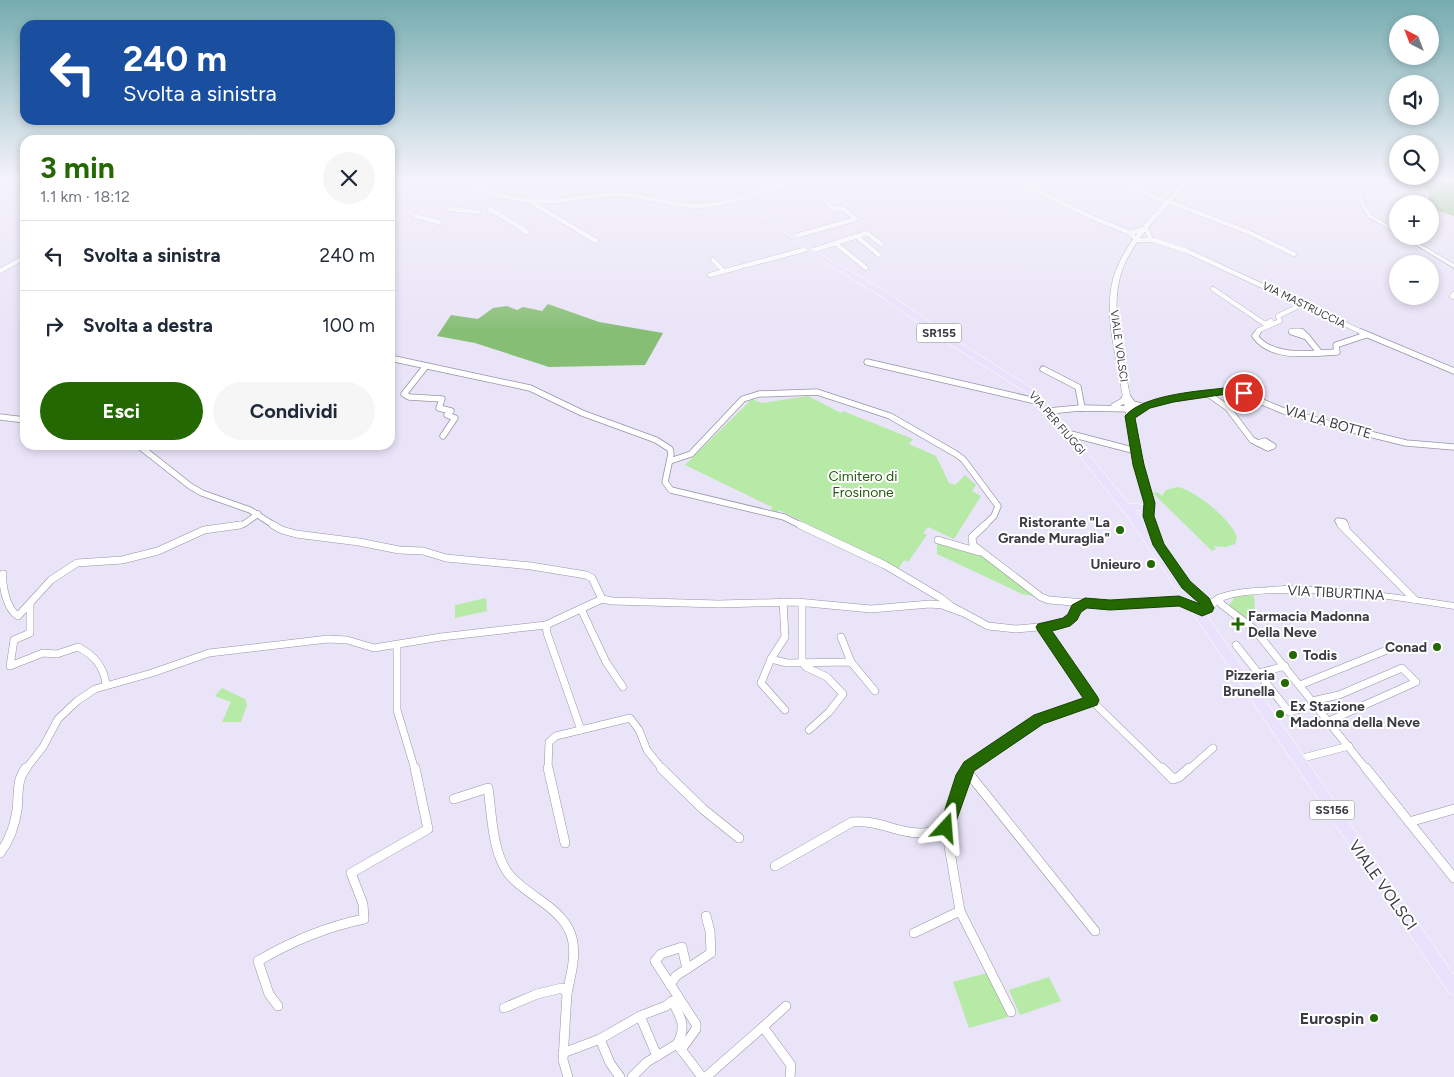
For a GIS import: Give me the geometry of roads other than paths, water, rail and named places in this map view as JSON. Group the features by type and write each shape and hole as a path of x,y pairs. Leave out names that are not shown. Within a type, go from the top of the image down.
{"main road":[{"name":"VIA PER FIUGGI","path":"784,230 809,250 882,293 954,344 1018,382 1049,411 1114,490 1134,511"},
{"name":"VIALE VOLSCI","path":"1145,230 1127,253 1118,272 1112,310 1126,395 1124,409 1150,503 1149,514 1158,545 1185,588"},
{"name":"VIALE VOLSCI","path":"1134,511 1143,500 1142,476"},
{"path":"1134,511 1142,520 1147,519 1149,514"},
{"path":"1134,511 1185,588 1194,606 1202,611 1209,607 1205,601 1185,588"},
{"name":"SS156","path":"1194,606 1212,632"},
{"name":"SS156","path":"1209,607 1206,616 1212,632"},
{"name":"VIALE VOLSCI","path":"1212,632 1454,988"}],"street":[{"path":"581,230 584,232 584,235 596,242"},
{"path":"792,237 816,230"},
{"path":"1125,230 1152,239"},
{"path":"1243,230 1294,254"},
{"path":"1130,232 1152,239"},
{"path":"710,275 867,233 881,244"},
{"path":"856,236 879,255"},
{"name":"VIA MASTRUCCIA","path":"1152,239 1187,251 1366,335 1454,372"},
{"path":"835,243 866,268"},
{"path":"1418,245 1454,266"},
{"path":"0,271 20,260"},
{"path":"713,260 724,272"},
{"path":"1213,289 1265,324 1303,304"},
{"path":"1278,316 1280,321 1256,333 1256,339 1262,346 1276,351 1337,352 1336,345 1366,335"},
{"path":"1307,337 1319,352"},
{"path":"395,359 532,388 582,413 656,440 670,452 680,457"},
{"path":"867,362 1040,402"},
{"path":"426,366 404,394 409,397 442,399 439,408 451,411 447,415 456,418 443,436"},
{"path":"1043,369 1078,387 1082,408"},
{"name":"VIA LA BOTTE","path":"1144,406 1173,399 1233,390 1284,411 1345,428 1406,443 1454,447"},
{"path":"670,461 691,454 737,403 751,396 817,392 890,416 963,459 998,506 994,516 972,537 973,545 1041,597 1067,603 1110,605 1172,601 1184,602 1194,606"},
{"path":"1208,394 1228,408 1252,440 1258,443"},
{"path":"1124,409 1123,402 1126,395 1134,404 1144,406"},
{"path":"1049,411 1082,408 1124,409 1144,406"},
{"path":"1124,409 1144,406"},
{"path":"0,416 20,419"},
{"path":"1067,433 1136,451"},
{"path":"144,450 190,486 258,514 282,530 310,538 344,540 399,550 424,551 439,556 531,566 586,575 592,578 602,599"},
{"path":"670,452 666,487 671,490 784,517 885,565 961,612 988,626 999,628 1043,627 1066,623 1073,617 1076,609 1085,603"},
{"path":"4,574 1,586 2,593 14,614 18,616 50,580 77,563 122,560 158,550 204,530 244,524 258,514"},
{"path":"1346,530 1415,600"},
{"path":"938,540 980,552"},
{"path":"1172,601 1182,597 1185,588 1220,601 1254,629 1454,878"},
{"name":"VIA TIBURTINA","path":"1209,607 1220,601 1250,592 1300,589 1365,592 1454,606"},
{"path":"0,853 7,844 17,811 19,780 22,773 42,748 58,719 86,694 106,685 152,673 202,655 291,642 339,639 355,641 374,648 397,646 441,637 546,624 560,620 602,599 612,601 719,604 783,602 871,609 930,604 942,605 961,612"},
{"path":"783,602 785,637 771,659 761,683 785,710"},
{"path":"802,603 802,662 806,667 813,668 824,675 843,694 829,712 809,730"},
{"path":"30,604 30,632 14,640 10,666 48,652 57,654 78,647 91,654 100,665 104,672 106,685"},
{"path":"581,609 606,662 624,687"},
{"path":"546,624 547,633 581,730"},
{"path":"1043,627 1092,700 1173,779 1179,777 1213,748"},
{"path":"841,637 851,662 875,691"},
{"path":"1236,645 1289,712 1339,695 1402,668 1416,682 1328,721"},
{"path":"278,1006 269,994 258,961 316,930 337,923 364,919 363,904 351,873 428,829 413,760 397,710 397,646"},
{"path":"1300,685 1387,650"},
{"path":"771,659 787,663 851,662"},
{"path":"1259,673 1285,666"},
{"path":"1011,1012 960,911 946,828 969,766 1039,719 1092,700"},
{"path":"565,844 547,766 548,747 552,738 630,718 639,730 647,750 662,769 703,809 739,838"},
{"path":"1298,760 1349,746"},
{"path":"966,770 1043,866 1060,883 1094,931"},
{"path":"454,799 488,788 493,820 507,871 514,881 564,917 571,926 574,938 574,954 567,993 563,1053 568,1077"},
{"path":"1409,822 1454,809"},
{"path":"775,866 852,822 861,821 907,833 930,833 946,828"},
{"path":"914,933 960,911"},
{"path":"670,984 676,976 711,952 710,930 706,916"},
{"path":"632,1077 647,1062 679,1047 696,1029 696,1024 655,961 661,954 682,947 687,969"},
{"path":"504,1008 537,994 562,988 567,993"},
{"path":"563,1053 600,1039 640,1016 666,1006 672,1001 684,1031 679,1047"},
{"path":"706,1077 786,1006"},
{"path":"640,1016 657,1056"},
{"path":"763,1027 791,1065 790,1077"},
{"path":"600,1039 610,1063 620,1077"},
{"path":"679,1047 702,1077"}],"place":[{"name":"Ristorante \"La Grande Muraglia\"","path":"1120,530"},
{"name":"Unieuro","path":"1151,564"},
{"name":"Farmacia Madonna Della Neve","path":"1238,624"},
{"name":"Conad","path":"1437,647"},
{"name":"Todis","path":"1293,655"},
{"name":"Pizzeria Brunella","path":"1285,683"},
{"name":"Ex Stazione Madonna della Neve","path":"1280,714"},
{"name":"Eurospin","path":"1374,1018"}],"park label":[{"name":"Cimitero di Frosinone","path":"863,484"}]}
